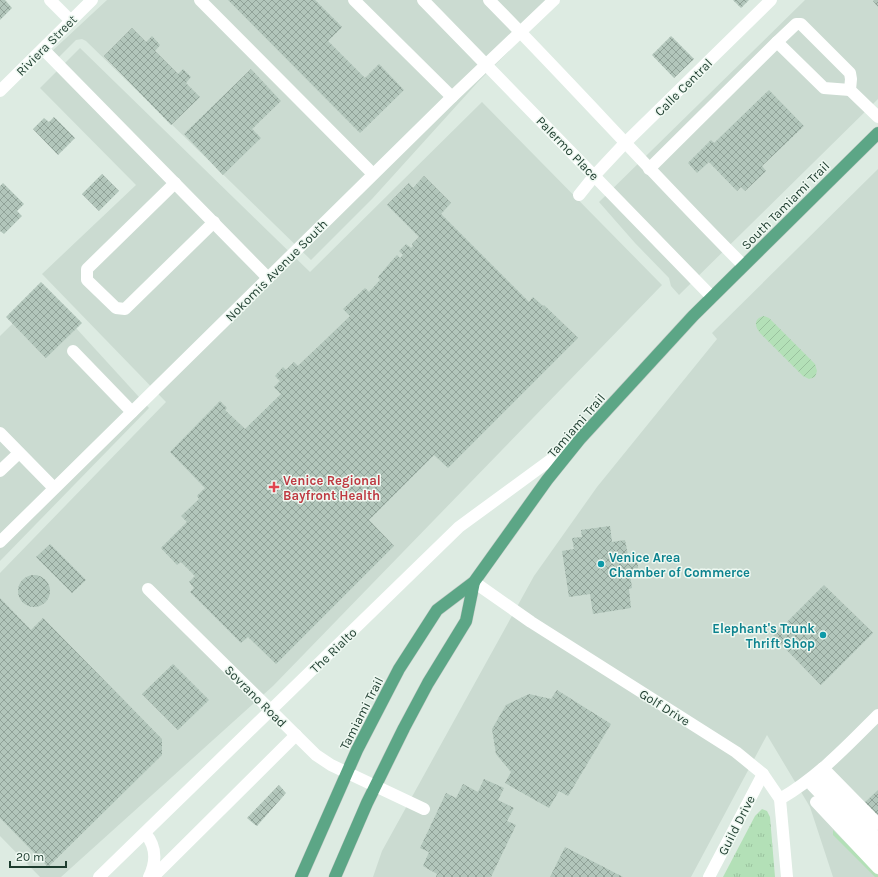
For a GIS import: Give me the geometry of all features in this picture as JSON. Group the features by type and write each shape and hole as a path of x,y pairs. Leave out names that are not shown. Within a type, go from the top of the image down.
{"main road":[{"name":"South Tamiami Trail","path":"712,297 878,133"},
{"name":"Tamiami Trail","path":"301,877 347,772 399,669 437,610 474,582 547,480 580,439 712,297"},
{"name":"Tamiami Trail","path":"335,877 375,786 428,683 466,621 474,582"}],"street":[{"path":"50,0 71,21"},
{"name":"Riviera Street","path":"0,91 92,0"},
{"path":"200,0 373,174"},
{"path":"354,0 452,97"},
{"name":"Palermo Place","path":"423,0 595,175 712,297"},
{"path":"489,0 521,32 624,144 744,265"},
{"name":"Nokomis Avenue South","path":"0,542 373,174 554,0"},
{"name":"Calle Central","path":"579,195 595,175 624,144 771,0"},
{"path":"649,169 794,25 801,24 850,73 850,90"},
{"path":"777,42 824,88 850,90 878,117"},
{"path":"43,49 268,278"},
{"path":"175,183 87,269 87,280 116,308 125,309 214,222"},
{"path":"72,350 132,412"},
{"path":"0,433 54,488"},
{"name":"The Rialto","path":"99,877 459,528 580,439"},
{"path":"0,471 19,452"},
{"name":"Golf Drive","path":"474,582 531,622 736,752 763,774 780,799 787,877"},
{"name":"Sovrano Road","path":"148,590 316,755 331,765 424,809"},
{"path":"780,799 817,776 878,715"},
{"path":"153,877 296,735"},
{"name":"Guild Drive","path":"709,877 763,774"},
{"path":"817,776 878,824"},
{"path":"817,776 878,839"},
{"path":"817,776 878,854"},
{"path":"816,802 878,868"},
{"path":"145,833 153,845 154,854 149,877"}],"shaded area":[{"path":"107,0 560,0 477,83 372,199 311,260 86,41 82,39 76,40 58,58 51,52"},
{"path":"805,0 878,0 878,99 679,295 671,286 669,278 635,243 599,202"},
{"name":"Venice Regional Bayfront Health","path":"80,48 310,272 482,102 662,285 273,686 61,877 40,877 0,836 0,573 166,402 42,274 136,185 40,88"},
{"path":"878,169 878,877 833,877 810,807 767,735 691,877 373,877 382,851 534,576 597,487 717,339 712,333"},
{"path":"44,293 149,408 0,561 0,336"}],"green space":[{"path":"764,316 769,318 815,364 817,371 815,377 809,379 803,376 760,333 756,323 758,319"},
{"path":"762,809 767,811 770,817 775,877 723,877 755,816"},
{"path":"833,830 878,875 878,877 875,877 833,835"}],"building":[{"path":"0,0 5,0 12,8 0,20"},
{"path":"228,0 315,0 342,27 328,41 365,78 379,64 404,90 360,133"},
{"path":"733,0 749,0 741,8"},
{"path":"878,0 878,7 873,1"},
{"path":"132,28 146,42 152,36 160,45 155,51 178,74 183,69 191,77 186,83 200,97 171,125 104,56"},
{"path":"671,36 694,59 674,78 652,55"},
{"path":"251,69 281,101 252,129 261,138 223,175 184,134"},
{"path":"769,90 804,126 762,166 766,171 745,191 741,187 737,191 709,162 697,173 688,163 711,140 714,143"},
{"path":"54,117 75,138 58,155 33,129 44,118 49,122"},
{"path":"102,174 119,191 99,211 82,194"},
{"path":"424,176 451,203 441,214 529,302 533,297 543,306 544,305 578,338 448,468 434,455 369,520 394,546 276,664 248,637 241,643 190,592 194,588 189,582 195,576 181,562 177,565 161,548 187,522 181,516 199,499 197,496 205,488 170,452 220,401 227,408 225,410 245,429 281,394 274,387 280,381 275,376 283,367 286,370 294,362 298,366 350,316 343,309 365,288 369,292 380,280 378,277 397,255 400,258 403,255 399,251 406,244 411,248 413,246 412,244 419,237 387,205 409,183 413,188"},
{"path":"3,183 24,204 17,211 22,216 4,234 0,231 0,186"},
{"path":"41,282 82,323 46,358 6,317"},
{"name":"Venice Area Chamber of Commerce","path":"610,526 612,542 625,540 628,555 636,553 639,573 630,574 632,588 629,589 631,608 593,614 590,594 569,597 562,551 574,549 572,538 582,537 581,530"},
{"path":"50,544 86,580 72,593 36,557"},
{"path":"34,575 43,578 47,582 50,591 47,600 43,604 34,607 25,604 21,600 18,591 21,582 25,578"},
{"name":"Elephant's Trunk Thrift Shop","path":"824,585 873,633 821,685 773,636"},
{"path":"0,598 31,630 43,618 162,739 162,755 48,867 0,818"},
{"path":"173,664 209,700 178,730 142,694"},
{"path":"557,690 611,724 568,796 559,791 549,808 505,783 511,772 496,754 492,729 506,705 529,694 551,699"},
{"path":"484,779 504,788 498,800 514,808 507,821 516,825 491,877 436,877 437,874 423,866 429,852 420,848 446,793 456,798 463,784 478,792"},
{"path":"279,785 286,793 257,826 247,818"},
{"path":"878,790 878,820 863,804"},
{"path":"565,847 623,877 550,877"}],"place":[{"name":"Venice Regional Bayfront Health","path":"274,487"},
{"name":"Venice Area Chamber of Commerce","path":"601,564"},
{"name":"Elephant's Trunk Thrift Shop","path":"823,635"}]}
